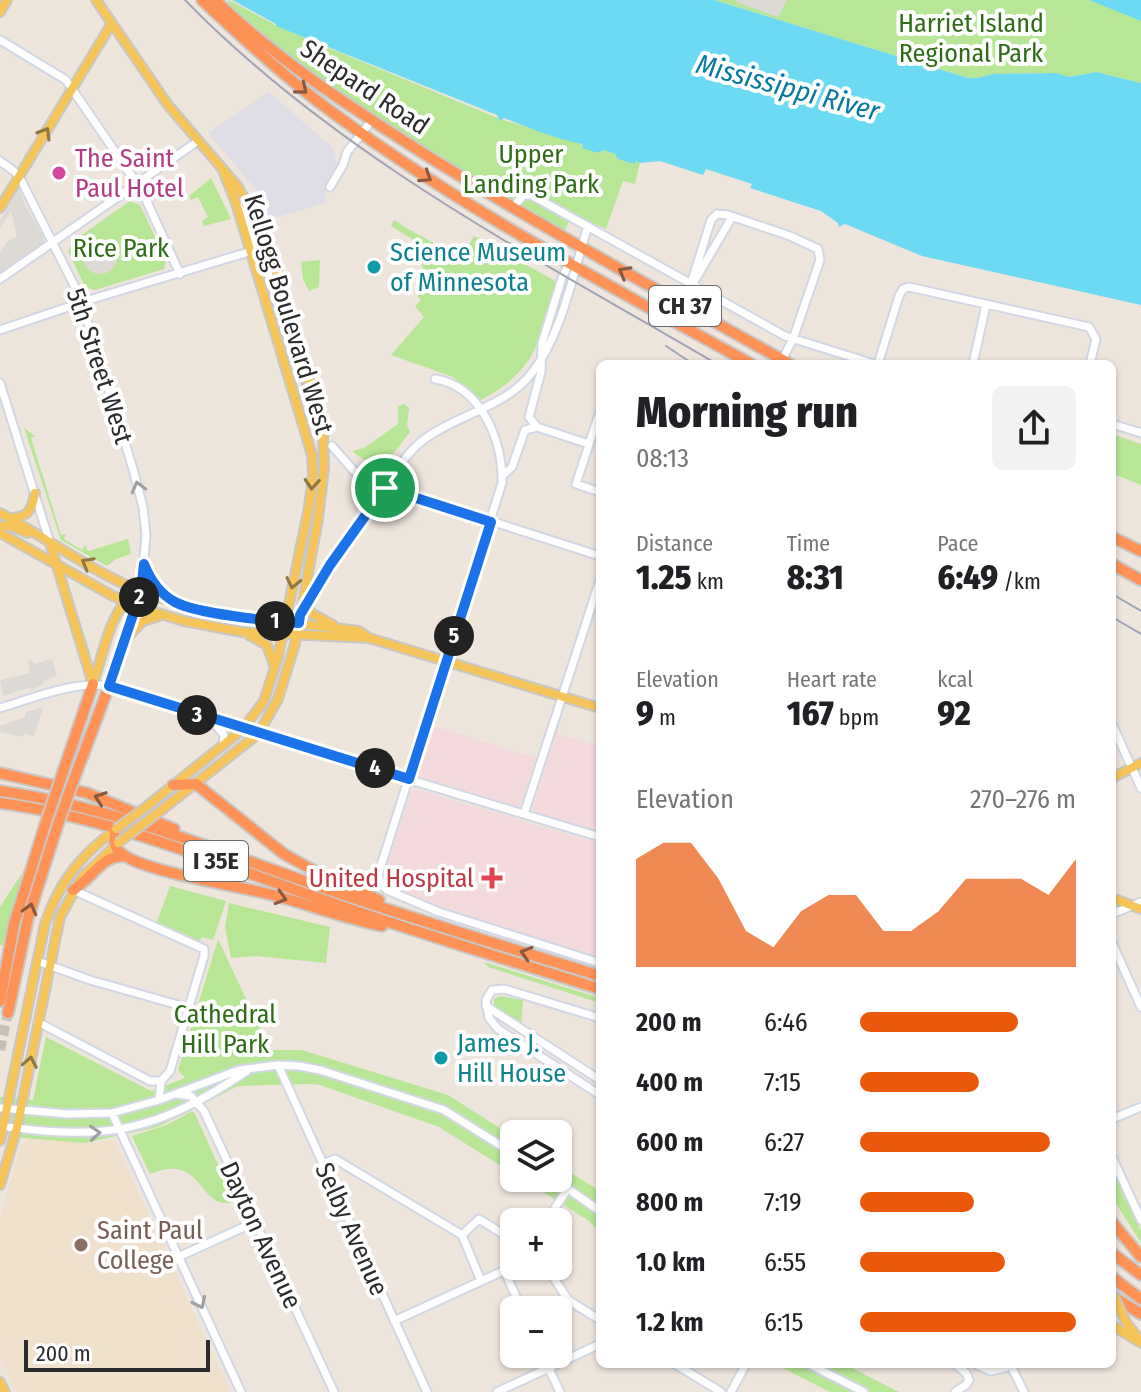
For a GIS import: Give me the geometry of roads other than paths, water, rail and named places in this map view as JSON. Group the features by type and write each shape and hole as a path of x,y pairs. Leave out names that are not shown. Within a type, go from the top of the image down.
{"highway":[{"name":"Shepard Road","path":"202,0 285,75 428,178 572,265 744,360"},
{"name":"Shepard Road","path":"215,0 281,57 372,120 513,208 782,360"},
{"path":"1116,539 1141,551"},
{"path":"1116,566 1141,580"},
{"path":"0,1001 14,924 93,684"},
{"path":"8,1013 28,918 57,827 109,686"},
{"path":"0,773 47,782 99,798 152,818 223,852"},
{"path":"173,785 196,784 284,854 398,911"},
{"name":"I 35E","path":"0,791 95,810 596,975"},
{"name":"I 35E","path":"0,803 131,831 427,935 596,988"},
{"path":"116,829 116,844 125,856"},
{"path":"73,890 112,856 125,856 193,878 427,935"},
{"path":"1116,1227 1141,1257"},
{"path":"1116,1256 1141,1275"},
{"path":"1116,1280 1141,1299"},
{"path":"1116,1297 1141,1314"}],"main road":[{"path":"0,12 7,0"},
{"name":"Kellogg Boulevard West","path":"0,1185 21,1111 60,917 73,890 99,859 258,734 278,699 297,636 322,496 323,432 313,390 262,230 246,200 168,105 96,0"},
{"path":"0,208 112,23"},
{"name":"Kellogg Boulevard West","path":"37,961 45,924 62,883 87,851 243,729 264,701 275,670 312,492 312,455 256,250 223,169"},
{"path":"10,518 27,514 32,508 35,493"},
{"path":"0,513 141,591 176,603 285,622 300,619 359,631 369,638"},
{"path":"0,526 11,526 40,536"},
{"path":"0,533 123,601 167,616 242,632 369,638 596,707"},
{"path":"50,543 93,684"},
{"path":"144,564 156,585 176,603"},
{"path":"93,684 123,601 141,591"},
{"path":"109,686 141,591"},
{"path":"305,600 311,613 337,628"},
{"path":"125,639 143,621 167,616"},
{"path":"242,632 267,645 275,670"},
{"path":"1116,776 1136,766"},
{"path":"1116,899 1138,905"},
{"path":"0,1141 4,1109 37,961"},
{"path":"1116,1302 1141,1343"},
{"path":"1116,1326 1125,1321"},
{"path":"1116,1328 1141,1343"},
{"path":"0,1382 5,1392"}],"street":[{"path":"0,40 66,80 137,184 180,274"},
{"path":"330,187 347,152 372,120"},
{"path":"0,279 198,141"},
{"name":"5th Street West","path":"0,161 18,177 82,303 141,495 146,535 141,591"},
{"path":"513,208 520,197 527,194 793,339 863,360"},
{"path":"246,200 256,250 263,261 292,352"},
{"path":"691,284 711,220 717,214 813,246 820,254 787,360"},
{"path":"681,304 732,217"},
{"path":"588,226 542,343 541,372 529,416 537,427 589,444"},
{"path":"0,330 256,250"},
{"path":"877,360 899,296 906,288 1089,327 1096,339 1091,360"},
{"path":"974,360 986,305"},
{"path":"305,600 403,460 419,443 513,391 541,359"},
{"path":"435,379 459,387 481,408 497,442 502,476 491,522 378,875 387,890 439,912 596,962"},
{"path":"0,383 50,543"},
{"path":"596,423 576,484 596,491"},
{"path":"1116,425 1141,433"},
{"path":"502,476 512,467 525,430 537,427"},
{"path":"332,446 354,471 385,488 596,555"},
{"path":"524,814 596,593"},
{"path":"0,708 93,684 109,686 596,836"},
{"path":"212,719 224,735 223,746"},
{"path":"1116,731 1136,766 1141,788"},
{"path":"73,890 204,949 170,1071 161,1081 159,1100"},
{"path":"1116,913 1138,905"},
{"path":"1116,952 1141,1007"},
{"path":"37,961 90,980 189,1008"},
{"path":"596,1017 496,988 489,992 486,1006 489,1018 498,1029 596,1092"},
{"path":"486,1006 596,1077"},
{"path":"38,1022 150,1081 161,1081"},
{"path":"4,1109 68,1114 112,1113 159,1100 239,1070 278,1065 320,1070 444,1110 500,1145"},
{"name":"Selby Avenue","path":"278,1065 427,1392"},
{"path":"2,1126 77,1134 119,1131 165,1117 249,1070"},
{"path":"175,1094 191,1096 196,1100"},
{"name":"Dayton Avenue","path":"196,1100 205,1112 334,1392"},
{"path":"1116,1117 1141,1107"},
{"path":"112,1113 241,1392"},
{"path":"323,1164 335,1159 341,1162 462,1235 481,1281"},
{"path":"1116,1166 1141,1220"},
{"path":"572,1191 596,1208"},
{"path":"462,1235 479,1219 500,1232"},
{"path":"178,1257 255,1222"},
{"path":"394,1321 500,1272"},
{"path":"555,1280 568,1300 596,1318"},
{"path":"572,1357 596,1346"},
{"path":"497,1392 548,1368 560,1392"},
{"path":"682,1368 721,1392"},
{"path":"731,1392 744,1368"},
{"path":"817,1368 864,1392"},
{"path":"955,1392 968,1384 968,1376 959,1368"},
{"path":"1012,1368 1024,1392"}],"water":[{"name":"Mississippi River","path":"232,0 714,0 968,78 993,74 1056,73 1069,77 1096,72 1141,83 1141,305 922,256 845,224 839,227 821,211 750,188 752,184 706,169 703,175 660,161 636,161 634,164 604,150 598,153 582,148 583,144 554,137 504,118 500,121 497,115 276,26"},
{"path":"1089,0 1141,0 1141,21"}],"tunnel":[{"path":"292,352 315,410"},
{"path":"0,1050 8,1013"}],"railway":[{"path":"185,0 244,56 371,155 507,242 710,360"},
{"path":"666,346 687,360"},
{"path":"1116,596 1141,611"},
{"path":"1116,619 1141,634"}],"place":[{"name":"The Saint Paul Hotel","path":"59,173"},
{"name":"Science Museum of Minnesota","path":"374,267"},
{"name":"United Hospital","path":"492,878"},
{"name":"James J. Hill House","path":"441,1058"},
{"name":"Saint Paul College","path":"81,1245"}],"park label":[{"name":"Harriet Island Regional Park","path":"971,38"},
{"name":"Upper Landing Park","path":"531,169"},
{"name":"Rice Park","path":"121,248"},
{"name":"Cathedral Hill Park","path":"225,1029"}]}
